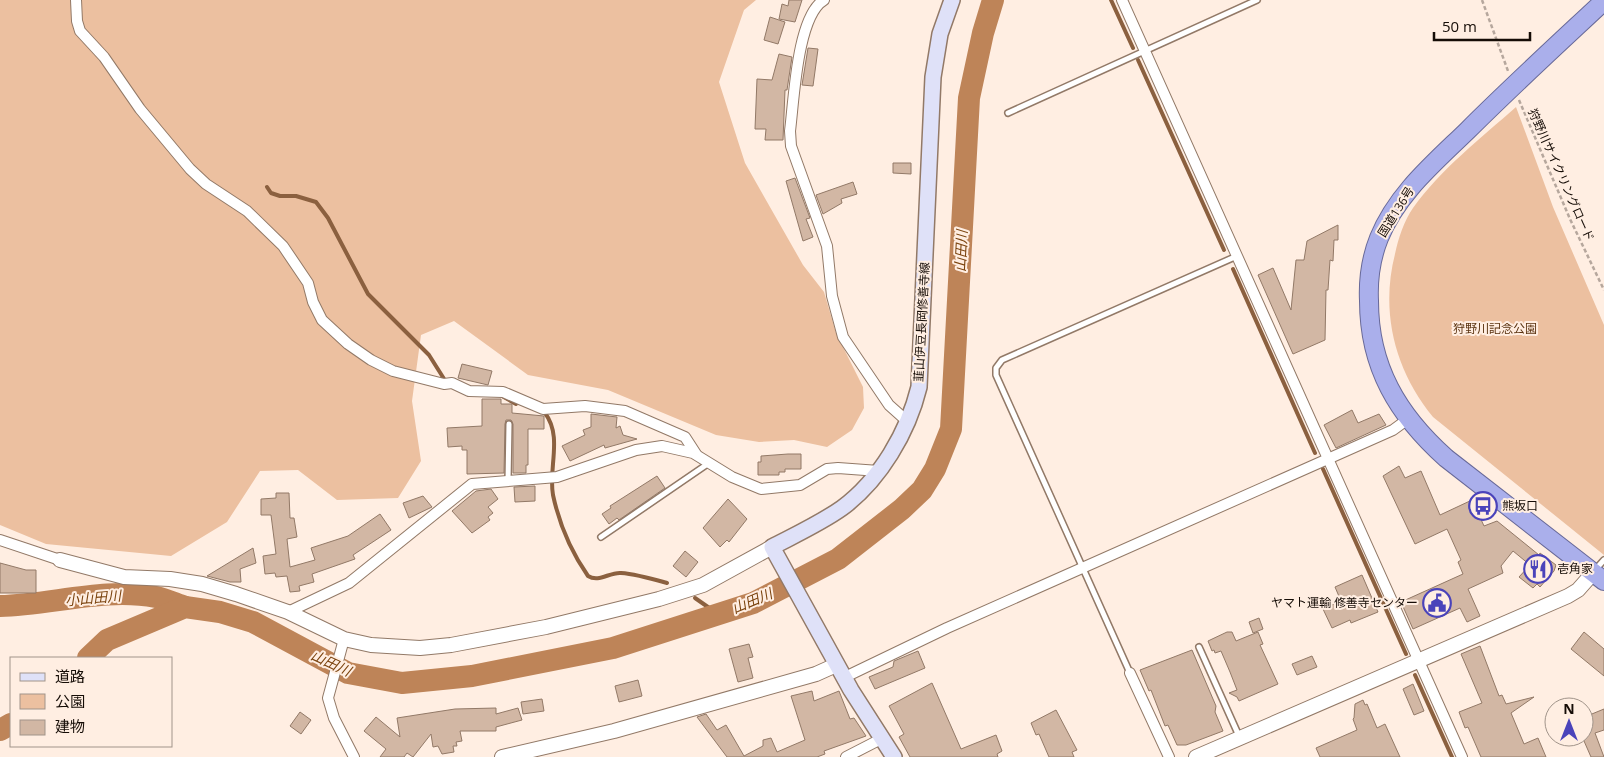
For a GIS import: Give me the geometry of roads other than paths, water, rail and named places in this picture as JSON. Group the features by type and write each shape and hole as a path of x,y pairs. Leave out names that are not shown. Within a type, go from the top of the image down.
{"highway":[{"name":"国道136号","path":"1600,571 1446,458 1422,436 1390,392 1373,344 1369,311 1372,260 1379,238 1410,186 1604,1"}],"main road":[{"name":"韮山伊豆長岡修善寺線","path":"775,552 842,508 879,471 908,422 919,387 933,76 940,34 952,0"},
{"path":"775,552 840,671 894,757"}],"street":[{"path":"76,0 77,21 80,32 104,57 140,109 190,169 206,184 247,211 284,246 308,283 313,302 322,320 348,344 370,360 393,371 446,383 469,391 503,392 543,408 564,409 585,406 625,411 685,437 696,454"},
{"path":"824,0 814,9 805,32 790,130 791,146 828,246 832,296 843,337 889,405 908,422"},
{"path":"1122,0 1462,757"},
{"path":"502,757 614,731 816,674 840,671 947,628 1082,569 1393,430 1408,419"},
{"path":"288,612 349,583 472,484 552,477 636,450 662,446 680,448 696,454 732,477 761,489 800,485 827,469 879,471"},
{"path":"0,540 60,560 124,577 170,579 202,584 288,612 344,639 371,645 420,648 451,645 546,627 659,599 704,585 775,552"},
{"path":"1196,757 1568,596 1600,571"},
{"path":"344,639 328,691 329,706 354,757"},
{"path":"1130,673 1169,757"},
{"path":"846,757 881,739"}],"lane":[{"path":"1008,113 1257,0"},
{"path":"1130,673 996,376 998,363 1237,256"},
{"path":"508,482 509,424"},
{"path":"602,537 710,462"},
{"path":"1199,646 1240,739"}],"waterway":[{"name":"山田川","path":"89,657 107,640 185,607 220,612 253,622 348,673 402,683 472,676 613,648 753,603 838,559 902,509 922,490 935,469 951,429 969,98 983,33 993,0"},
{"path":"1111,0 1133,48"},
{"path":"1138,60 1224,250"},
{"path":"267,187 271,193 280,196 296,196 316,202 328,218 368,294 429,355 446,382"},
{"path":"1233,269 1315,453"},
{"path":"502,396 516,404"},
{"path":"545,413 550,422 554,442 553,495 562,527 571,548 588,576 600,578 621,573 667,583"},
{"path":"1323,469 1406,654"},
{"name":"小山田川","path":"0,606 98,595 137,594 156,597 185,607"},
{"path":"695,598 718,614"},
{"path":"1415,675 1452,757"},
{"name":"山田川","path":"0,730 10,725"}],"place":[{"name":"熊坂口","path":"1483,506"},
{"name":"壱角家","path":"1538,569"},
{"name":"ヤマト運輸 修善寺センター","path":"1437,603"}],"park label":[{"name":"狩野川記念公園","path":"1495,329"}]}
